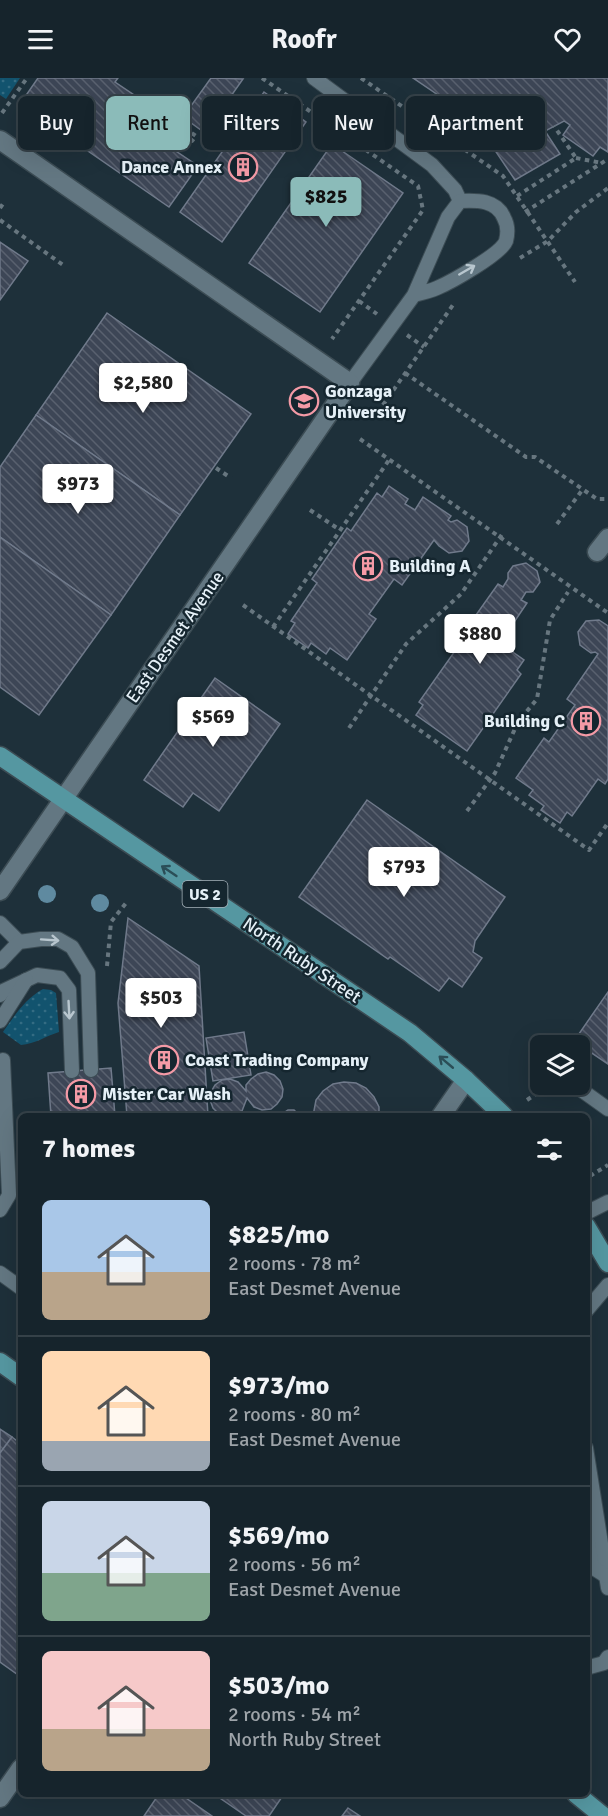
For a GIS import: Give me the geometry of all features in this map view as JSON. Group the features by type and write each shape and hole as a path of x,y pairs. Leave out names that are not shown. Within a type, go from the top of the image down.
{"main road":[{"name":"North Ruby Street","path":"0,756 382,1013 410,1033 466,1080 501,1113"},
{"path":"590,1233 608,1263"},
{"path":"0,1362 18,1375"},
{"path":"580,1797 603,1816"}],"street":[{"path":"0,140 350,383"},
{"name":"East Desmet Avenue","path":"0,891 350,383"},
{"path":"443,1113 466,1080"},
{"path":"0,1798 18,1772"}],"lane":[{"path":"314,78 432,165 455,190 460,201"},
{"path":"414,295 437,288 497,253 506,242 508,227 504,216 495,206 478,200 460,201"},
{"path":"350,383 414,295 448,218 460,201"},
{"path":"0,923 19,942"},
{"path":"0,962 19,942 57,939 72,947 88,973 91,1070"},
{"path":"0,995 3,991 37,975 60,978 69,990 72,1071"},
{"path":"0,1021 26,980"},
{"path":"0,1210 9,1195 3,1060"},
{"path":"588,1095 608,1109"},
{"path":"590,1212 608,1202"},
{"path":"0,1273 18,1286"},
{"path":"590,1306 608,1285"},
{"path":"590,1474 607,1582"},
{"path":"590,1555 592,1567 607,1582"},
{"path":"590,1667 604,1663 608,1657"}],"path":[{"path":"2,113 27,78"},
{"path":"262,78 418,186 423,210 332,339"},
{"path":"361,78 406,109"},
{"path":"554,126 576,158"},
{"path":"190,132 196,136 190,140"},
{"path":"466,150 503,176 575,282"},
{"path":"517,196 576,158 602,163"},
{"path":"527,210 608,159"},
{"path":"518,260 548,242 576,212 608,188"},
{"path":"0,208 5,201"},
{"path":"0,220 63,265"},
{"path":"383,405 458,297"},
{"path":"405,374 526,457 535,457 597,499 608,499"},
{"path":"360,439 501,535 608,613"},
{"path":"273,627 389,459"},
{"path":"216,468 231,478"},
{"path":"557,524 583,489"},
{"path":"310,510 340,530"},
{"path":"349,728 406,644 461,594 501,535"},
{"path":"467,811 495,773 518,722 537,699 550,620 568,592"},
{"path":"243,605 589,850 608,823"},
{"path":"527,1100 534,1095"},
{"path":"590,1176 608,1166"}],"shaded area":[{"path":"0,78 20,78 6,99 0,95"},
{"path":"43,989 56,993 59,1032 36,1042 21,1045 3,1032 26,1003"}],"building":[{"path":"38,78 118,78 115,82 136,96 106,96 106,150 174,150 198,166 169,207 87,150 94,150 94,96 26,96"},
{"path":"211,78 243,79 231,96 202,96 202,131 190,122 190,107"},
{"path":"413,78 608,78 608,152 600,147 593,156 563,135 570,125 564,121 545,131 545,96 440,96"},
{"name":"Dance Annex","path":"301,118 306,122 301,129"},
{"path":"545,131 560,154 515,180 495,150 545,150"},
{"name":"Dance Annex","path":"223,150 286,150 222,242 180,212"},
{"path":"328,150 341,150 403,193 320,312 249,263"},
{"path":"0,242 28,261 0,300"},
{"path":"107,313 251,414 180,515 36,415"},
{"path":"36,415 180,515 111,615 0,537 0,467"},
{"name":"Building A","path":"389,486 408,499 405,504 415,510 423,497 451,516 448,520 451,522 457,520 467,527 469,541 462,551 449,553 434,540 402,585 394,579 369,614 376,619 347,660 330,648 326,654 311,643 308,648 288,634 295,623 291,621 317,583 312,579 347,528 351,531 377,493 382,497"},
{"path":"0,537 111,615 39,715 0,687"},
{"path":"526,563 537,571 540,582 533,592 526,592 521,600 527,603 500,643 524,660 517,670 521,674 467,751 416,715 423,705 419,702 474,624 471,622 498,584 503,587 513,566"},
{"name":"Building C","path":"599,620 608,626 608,779 605,784 598,779 572,816 567,812 560,823 541,810 544,806 529,795 533,790 516,778 544,738 549,742 575,705 567,699 598,654 591,653 580,645 578,632 586,621"},
{"path":"215,678 280,724 219,811 193,793 183,807 144,780"},
{"path":"367,800 505,897 475,941 473,952 482,958 462,987 449,978 439,991 390,957 388,959 299,897"},
{"name":"Coast Trading Company","path":"128,918 199,966 208,1113 127,1113 118,1003"},
{"path":"608,992 608,1064 590,1052 590,1035 578,1035"},
{"path":"244,1032 251,1075 213,1081 206,1038"},
{"name":"Mister Car Wash","path":"111,1068 115,1113 51,1113 48,1073"},
{"path":"266,1072 274,1075 280,1081 283,1089 282,1097 271,1109 262,1110 254,1107 247,1098 242,1111 237,1113 218,1113 213,1108 210,1100 215,1085 222,1080 230,1079 238,1082 246,1091 246,1085 258,1074"},
{"path":"356,1083 366,1088 374,1097 379,1113 314,1113 316,1100 333,1084"},
{"path":"294,1110 297,1113 284,1113"},
{"path":"0,1429 12,1437 0,1453"},
{"path":"12,1437 18,1442 18,1675 0,1662 0,1453"},
{"path":"157,1797 184,1797 212,1816 144,1816"},
{"path":"218,1797 282,1797 269,1816 246,1816"},
{"path":"348,1808 360,1816 342,1816"}],"place":[{"name":"Dance Annex","path":"243,167"},
{"name":"Gonzaga University","path":"304,401"},
{"name":"Building A","path":"368,566"},
{"name":"Building C","path":"586,721"},
{"name":"Coast Trading Company","path":"164,1060"},
{"name":"Mister Car Wash","path":"81,1094"}]}
